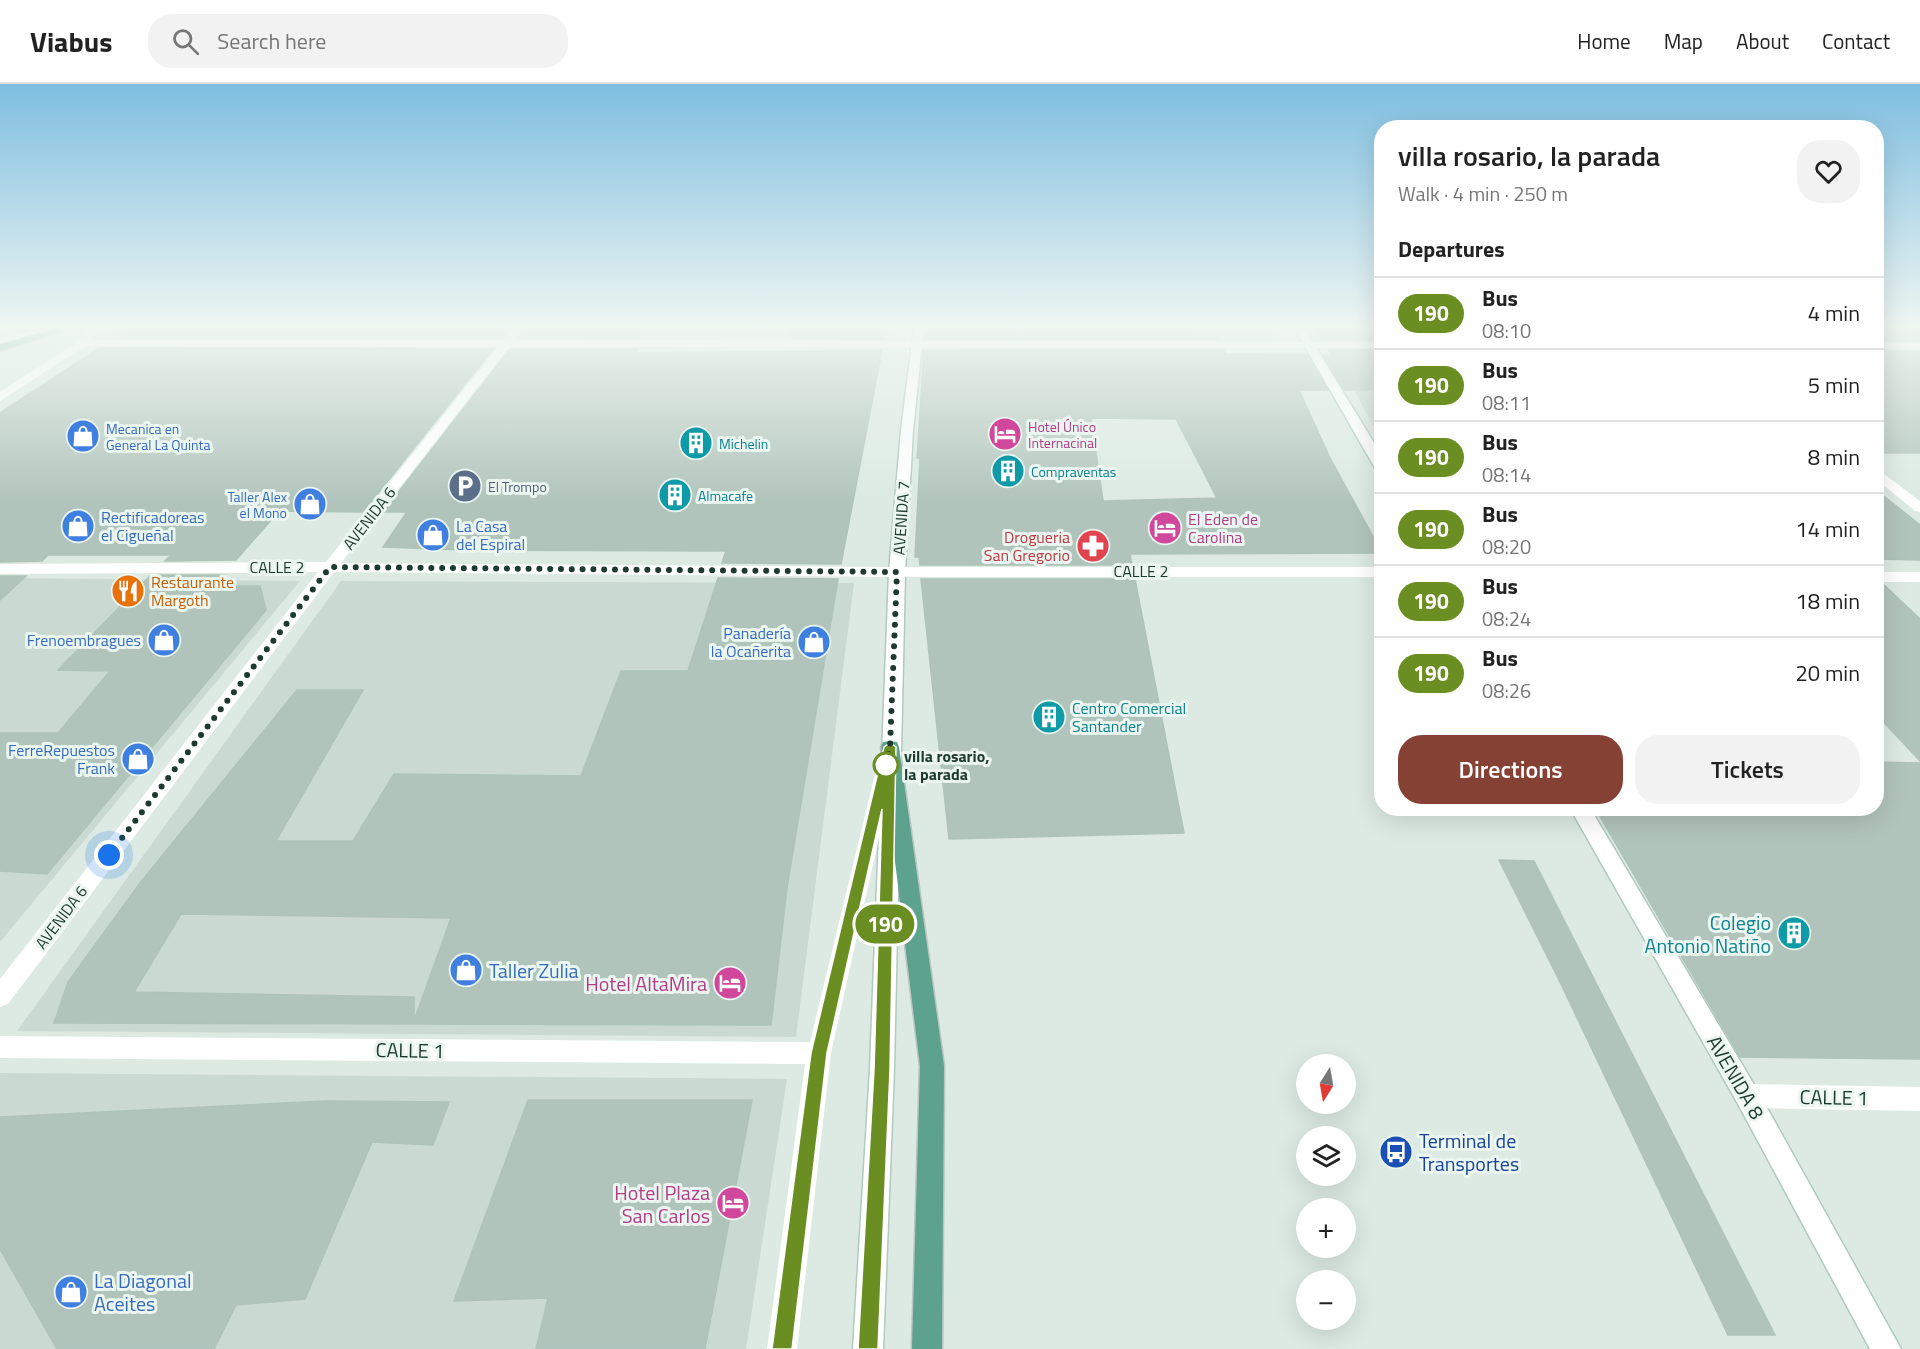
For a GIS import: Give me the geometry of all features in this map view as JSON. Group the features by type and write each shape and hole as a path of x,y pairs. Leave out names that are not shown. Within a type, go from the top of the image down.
{"main road":[{"path":"890,747 932,1066 927,1349"}],"street":[{"path":"0,397 18,385"},
{"name":"AVENIDA 6","path":"0,997 330,567 474,385"},
{"name":"AVENIDA 7","path":"868,1349 882,1070 897,572 912,385"},
{"path":"1333,385 1374,455"},
{"path":"1884,479 1920,508"},
{"name":"CALLE 2","path":"0,569 330,567 897,572 1374,572"},
{"path":"1884,577 1920,578"},
{"name":"AVENIDA 7","path":"782,1349 819,1053 890,747"},
{"name":"AVENIDA 8","path":"1585,816 1747,1096 1886,1349"},
{"name":"CALLE 1","path":"0,1047 819,1053"},
{"name":"CALLE 1","path":"1747,1096 1920,1099"}],"shaded area":[{"path":"1352,385 1374,385 1374,428"},
{"path":"0,578 300,581 0,942"},
{"path":"341,581 854,583 796,1037 17,1031"},
{"path":"0,1073 787,1079 746,1349 0,1349"}],"building":[{"path":"43,385 464,385 363,512 279,511 236,560 165,561 171,555 48,555 42,561 0,562 0,413"},
{"path":"482,385 875,385 841,564 722,563 726,551 465,550 383,547 407,512 383,512"},
{"path":"922,385 1325,385 1328,390 1299,390 1330,458 1374,538 1374,553 1130,554 1132,565 920,565 919,557 915,557 920,458 917,458","holes":["1091,418 1176,419 1217,498 1103,501"]},
{"path":"1342,385 1374,385 1374,390 1345,390"},
{"path":"1884,385 1920,385 1920,453 1884,453"},
{"path":"1884,496 1920,525 1920,560 1884,559"},
{"path":"151,575 224,575 214,586 260,586 266,610 47,874 0,871 0,733 58,733 110,671 58,670"},
{"path":"0,576 26,576 0,600"},
{"path":"718,578 838,579 787,888 771,1025 54,1023 68,982 140,883 297,690 363,690 276,841 353,841 394,774 581,776 621,671 688,671","holes":["181,914 451,918 414,1021 414,997 134,992"]},
{"name":"Centro Comercial Santander","path":"921,579 1135,579 1184,833 949,839"},
{"path":"1884,585 1920,619 1920,761 1884,723"},
{"name":"Colegio Antonio Natiño","path":"1884,762 1920,763 1920,1059 1740,1057 1600,816 1884,816"},
{"path":"1499,860 1534,861 1775,1335 1728,1335 1560,982"},
{"path":"528,1100 752,1100 705,1349 536,1349 548,1298 454,1301"},
{"path":"326,1101 449,1102 433,1145 372,1142 305,1299 236,1305 214,1349 57,1349 0,1249 0,1117"}],"bus line":[{"name":"190","path":"782,1349 819,1053 890,747 882,1070 868,1349"}],"place":[{"name":"Hotel Único Internacinal","path":"1005,434"},
{"name":"Mecanica en General La Quinta","path":"83,436"},
{"name":"Michelin","path":"696,443"},
{"name":"Compraventas","path":"1008,471"},
{"name":"El Trompo","path":"465,486"},
{"name":"Almacafe","path":"675,495"},
{"name":"Taller Alex el Mono","path":"310,504"},
{"name":"Rectificadoreas el Cigueñal","path":"78,526"},
{"name":"El Eden de Carolina","path":"1165,528"},
{"name":"La Casa del Espiral","path":"433,535"},
{"name":"Drogueria San Gregorio","path":"1093,546"},
{"name":"Restaurante Margoth","path":"128,591"},
{"name":"Frenoembragues","path":"164,640"},
{"name":"Panadería la Ocañerita","path":"814,642"},
{"name":"Centro Comercial Santander","path":"1049,717"},
{"name":"FerreRepuestos Frank","path":"138,759"},
{"name":"villa rosario, la parada","path":"886,765"},
{"name":"Colegio Antonio Natiño","path":"1794,933"},
{"name":"Taller Zulia","path":"466,970"},
{"name":"Hotel AltaMira","path":"730,983"},
{"name":"Terminal de Transportes","path":"1396,1152"},
{"name":"Hotel Plaza San Carlos","path":"733,1203"},
{"name":"La Diagonal Aceites","path":"71,1292"}],"route":[{"path":"109,855 330,567 897,572 890,747 885,769 886,765"}]}
